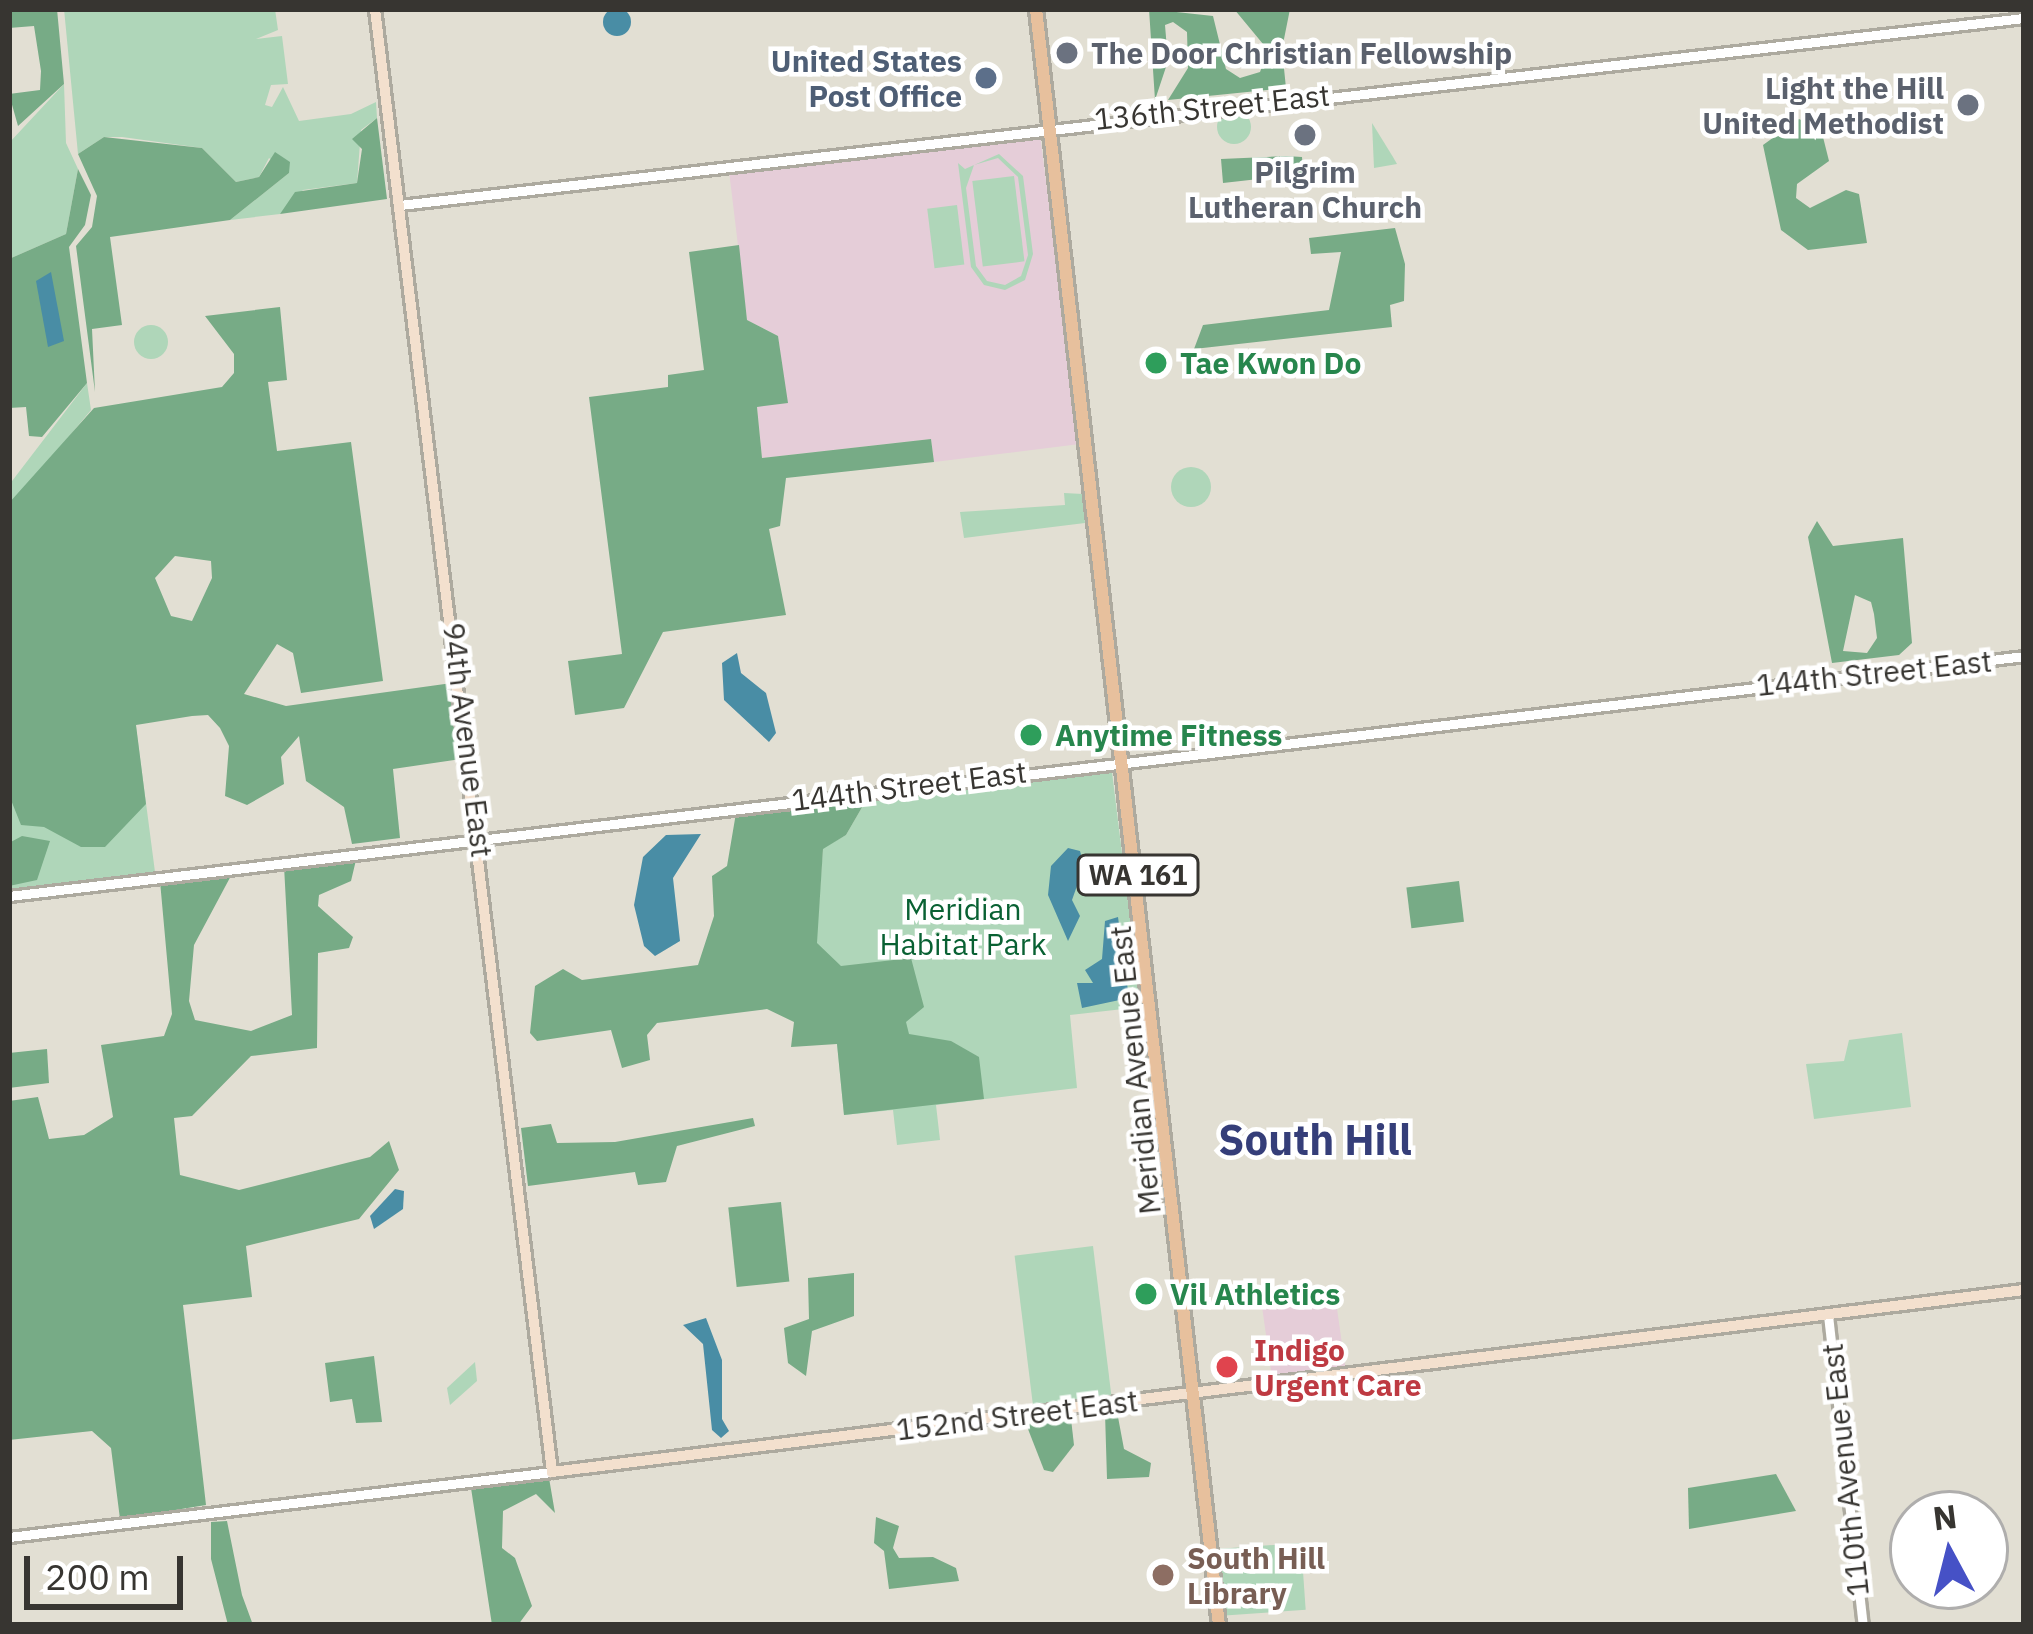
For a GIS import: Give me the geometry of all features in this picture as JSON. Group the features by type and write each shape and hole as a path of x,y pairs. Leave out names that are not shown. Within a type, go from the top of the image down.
{"main road":[{"name":"94th Avenue East","path":"375,9 480,838 552,1472"},
{"name":"Meridian Avenue East","path":"1036,9 1220,1625"},
{"name":"152nd Street East","path":"552,1472 2024,1290"}],"street":[{"name":"136th Street East","path":"400,205 1051,125 2024,18"},
{"name":"144th Street East","path":"9,896 2024,656"},
{"name":"110th Avenue East","path":"1828,1315 1863,1625"},
{"name":"152nd Street East","path":"9,1538 552,1472"}],"shaded area":[{"path":"1040,135 1080,444 934,462 931,439 762,458 757,406 787,402 778,336 747,320 729,171"},
{"path":"1334,1287 1345,1367 1272,1378 1261,1297"}],"green space":[{"path":"9,9 57,9 64,84 18,126 9,94 40,90 41,71 34,26 9,28"},
{"path":"64,9 275,9 278,30 256,39 282,36 288,84 271,85 265,105 272,107 283,87 299,121 351,114 376,102 377,118 361,130 357,183 303,190 280,214 230,220 289,173 269,158 259,177 236,182 202,148 122,137 104,137 78,154"},
{"path":"1149,9 1213,16 1226,69 1240,78 1260,72 1268,50 1234,9 1290,9 1282,49 1286,88 1168,100 1188,68 1187,32 1173,22 1165,25 1168,61 1155,100"},
{"path":"64,84 66,143 78,169 66,234 9,259 9,143"},
{"path":"1234,110 1246,115 1251,127 1246,139 1234,144 1222,139 1217,127 1222,115"},
{"path":"377,118 387,199 280,214 295,192 357,183 362,149 352,139"},
{"path":"1799,119 1821,129 1829,161 1797,184 1796,198 1810,208 1846,190 1859,194 1867,243 1808,250 1781,230 1763,145"},
{"path":"1372,123 1393,157 1397,164 1374,168"},
{"path":"104,137 202,148 236,182 259,177 275,152 290,162 289,173 230,220 110,237 122,325 92,329 95,392 76,246 92,227 97,196 78,154"},
{"path":"999,154 1023,176 1033,254 1025,280 1005,290 984,285 971,267 958,163 965,169 974,165","holes":["998,158 1018,177 1028,255 1021,276 1005,285 987,281 976,266 966,188 974,165"]},
{"path":"1302,157 1303,174 1223,183 1221,159"},
{"path":"78,169 91,195 85,225 69,247 87,383 42,437 29,436 26,407 9,408 9,259 66,234"},
{"path":"1014,176 1024,261 983,266 972,181"},
{"path":"957,205 964,265 935,268 927,209"},
{"path":"1395,228 1405,264 1404,301 1390,305 1392,327 1194,349 1203,325 1329,310 1341,252 1311,254 1309,238"},
{"path":"739,245 747,320 778,336 788,403 757,407 762,458 931,439 934,462 786,478 780,526 769,529 786,615 663,632 624,708 575,715 568,661 622,654 589,397 668,387 668,375 704,370 689,252"},
{"path":"280,307 287,380 268,382 277,451 351,442 383,681 301,693 293,653 277,644 244,694 286,706 452,683 461,759 393,769 400,838 352,844 344,807 306,781 299,736 281,757 284,784 247,805 225,796 229,746 208,715 136,725 146,804 105,847 81,847 44,827 21,825 9,795 9,503 94,408 222,387 234,373 234,354 205,316","holes":["175,556 211,561 212,578 192,621 171,616 155,578"]},
{"path":"151,325 163,330 168,342 163,354 151,359 139,354 134,342 139,330"},
{"path":"87,383 91,410 32,481 103,474 155,872 9,890 9,485"},
{"path":"1191,467 1205,473 1211,487 1205,501 1191,507 1177,501 1171,487 1177,473"},
{"path":"1064,493 1083,494 1085,523 964,538 960,512 1065,505"},
{"path":"1817,521 1833,546 1903,538 1912,643 1899,655 1832,663 1808,537","holes":["1855,595 1871,602 1877,638 1867,653 1843,651"]},
{"name":"Meridian Habitat Park","path":"1112,772 1141,1007 1070,1015 1077,1088 936,1105 940,1140 897,1145 893,1110 844,1115 829,962 816,943 823,848 846,835 868,797"},
{"path":"868,797 846,835 823,849 817,943 841,966 911,958 924,1007 906,1022 909,1034 951,1041 979,1057 984,1099 844,1115 837,1044 791,1047 794,1022 767,1009 657,1023 647,1035 650,1060 622,1068 611,1030 537,1041 530,1033 535,986 563,969 582,980 698,965 714,916 712,876 727,866 736,813"},
{"path":"22,836 50,841 37,880 9,886 9,843"},
{"path":"356,860 351,881 319,895 318,906 353,937 349,948 318,953 317,1048 251,1056 192,1116 174,1118 180,1175 239,1190 370,1157 389,1141 399,1170 359,1219 246,1246 252,1297 183,1305 206,1505 120,1519 111,1448 92,1431 9,1440 9,1101 38,1097 49,1139 84,1135 113,1117 101,1045 164,1036 172,1014 160,881 233,872 194,945 189,1001 195,1020 251,1031 292,1015 284,866"},
{"path":"1459,881 1464,922 1411,928 1406,887"},
{"path":"1902,1033 1911,1107 1814,1119 1806,1064 1844,1061 1849,1040"},
{"path":"47,1049 49,1083 9,1088 9,1053"},
{"path":"753,1118 755,1126 677,1146 666,1182 638,1185 635,1172 528,1186 521,1128 551,1124 557,1143 615,1142"},
{"path":"781,1202 789,1282 737,1287 728,1208"},
{"path":"1093,1246 1112,1397 1033,1406 1015,1256"},
{"path":"854,1273 854,1316 812,1331 806,1376 788,1363 784,1328 809,1319 808,1278"},
{"path":"374,1356 382,1422 356,1423 352,1399 330,1402 325,1363"},
{"path":"475,1362 477,1381 450,1405 447,1388"},
{"path":"1105,1413 1118,1417 1124,1449 1151,1463 1149,1477 1107,1479"},
{"path":"1071,1419 1074,1445 1053,1472 1044,1470 1026,1424"},
{"path":"1776,1474 1796,1511 1689,1529 1688,1488"},
{"path":"549,1478 555,1513 536,1494 503,1511 502,1548 515,1558 532,1606 518,1625 492,1625 471,1488"},
{"path":"876,1517 899,1526 893,1548 899,1558 933,1557 956,1568 959,1581 889,1589 884,1551 874,1543"},
{"path":"227,1521 253,1625 228,1625 211,1559 211,1522"},
{"path":"1301,1543 1306,1610 1225,1615 1220,1549"}],"water":[{"path":"617,8 627,12 631,22 627,32 617,36 607,32 603,22 607,12"},
{"path":"51,272 64,341 48,347 36,281"},
{"path":"737,653 741,673 766,693 776,733 769,742 724,700 722,663"},
{"path":"701,834 673,878 680,941 655,956 644,946 634,905 643,857 666,835"},
{"path":"1068,848 1080,851 1084,866 1072,900 1080,916 1068,941 1048,895 1051,866"},
{"path":"1118,917 1129,998 1082,1008 1077,983 1093,983 1085,970 1102,959 1105,921"},
{"path":"395,1189 404,1191 403,1209 374,1229 370,1216"},
{"path":"706,1318 722,1360 722,1419 729,1431 721,1438 712,1430 703,1344 683,1325"}],"place":[{"name":"The Door Christian Fellowship","path":"1067,53"},
{"name":"United States Post Office","path":"986,78"},
{"name":"Light the Hill United Methodist","path":"1968,105"},
{"name":"Pilgrim Lutheran Church","path":"1305,135"},
{"name":"Tae Kwon Do","path":"1156,363"},
{"name":"Anytime Fitness","path":"1031,735"},
{"name":"Vil Athletics","path":"1146,1294"},
{"name":"Indigo Urgent Care","path":"1227,1367"},
{"name":"South Hill Library","path":"1163,1575"}],"district":[{"name":"South Hill","path":"1315,1140"}]}
